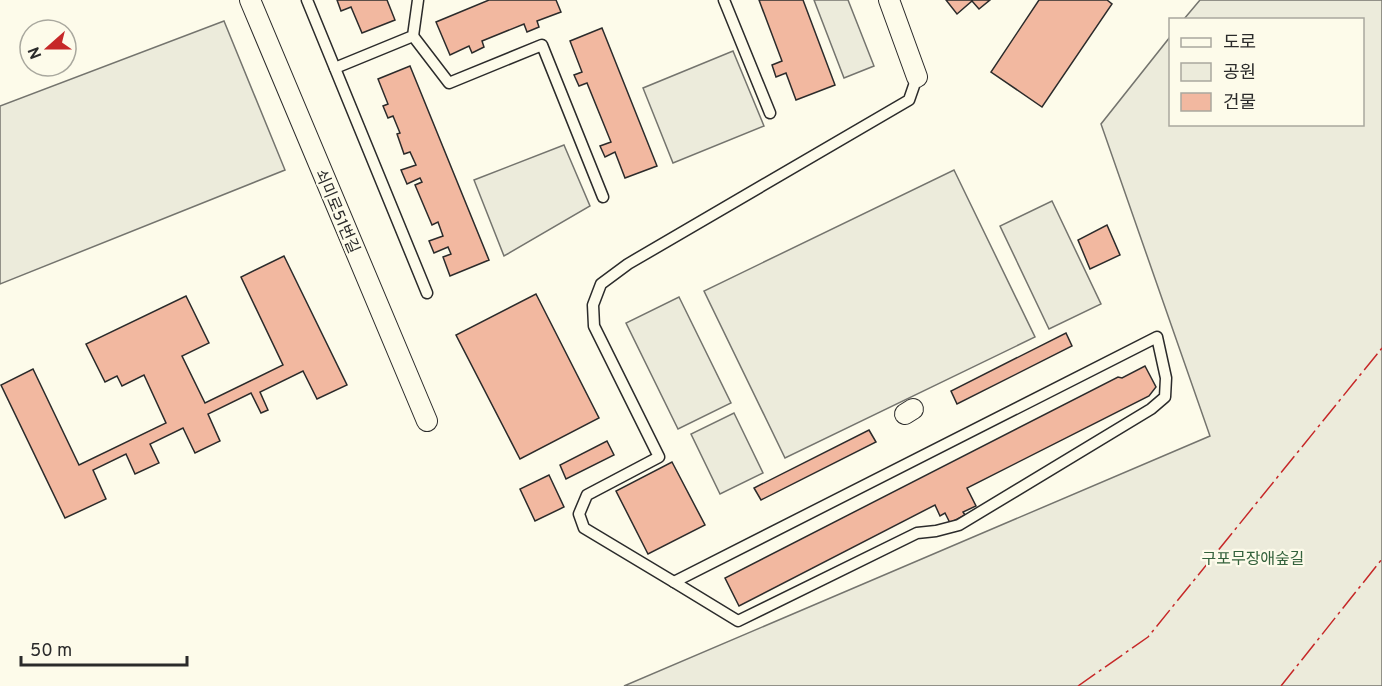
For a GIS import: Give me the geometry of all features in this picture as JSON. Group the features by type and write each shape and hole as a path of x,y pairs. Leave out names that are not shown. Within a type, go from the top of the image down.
{"street":[{"name":"쇠미로51번길","path":"250,0 427,421"},
{"path":"889,0 916,77"}],"lane":[{"path":"307,0 427,293"},
{"path":"418,0 413,36 449,83 542,45 603,197"},
{"path":"724,0 770,113"},
{"path":"335,68 413,36"},
{"path":"674,582 1157,337 1166,378 1165,396 1151,409 959,525 917,533 738,621 584,528 579,514 587,495 658,457 594,326 593,305 601,284 628,264 909,100 916,77"}],"green space":[{"path":"814,0 848,0 874,66 844,78"},
{"name":"구포무장애숲길","path":"1200,0 1382,0 1382,686 624,686 1210,436 1101,124 1169,38 1169,126 1364,126 1364,18 1185,18"},
{"path":"224,21 285,170 0,284 0,106"},
{"path":"733,51 764,126 673,163 643,88"},
{"path":"564,145 590,206 504,256 474,180"},
{"path":"954,170 1035,337 785,458 704,291"},
{"path":"1052,201 1101,304 1049,329 1000,226"},
{"path":"679,297 731,403 678,429 626,323"},
{"path":"734,413 763,473 720,494 691,434"}],"building":[{"path":"337,0 387,0 395,20 362,33 351,7 341,11"},
{"path":"489,0 556,0 561,12 537,21 539,27 527,32 524,24 482,41 484,47 472,53 469,46 450,55 436,22"},
{"path":"759,0 803,0 835,85 796,100 786,73 776,77 772,65 782,61"},
{"path":"946,0 990,0 979,9 972,1 957,14"},
{"path":"1039,0 1107,0 1112,4 1042,107 991,72"},
{"path":"602,28 657,166 625,178 615,152 605,157 600,146 611,142 587,83 579,86 574,75 582,72 570,41"},
{"path":"410,66 489,260 450,276 443,257 451,254 448,247 434,253 429,241 443,236 438,222 432,225 415,185 422,182 420,178 407,184 401,170 416,165 410,152 404,154 397,134 400,133 393,116 388,118 383,106 388,104 378,79"},
{"path":"1107,225 1120,255 1090,269 1078,240"},
{"path":"284,256 347,385 317,399 303,371 260,392 268,410 261,413 251,393 208,414 220,441 195,453 183,428 150,444 159,463 135,474 126,454 93,470 106,499 65,518 1,385 33,369 79,465 166,423 144,375 122,386 117,376 105,382 86,344 186,296 209,343 182,356 205,403 283,365 241,277"},
{"path":"536,294 599,418 520,459 456,335"},
{"path":"1066,333 1072,346 957,404 951,391"},
{"path":"1145,366 1156,387 1149,396 967,488 976,506 963,512 965,515 950,523 945,513 940,516 935,505 739,606 725,578 1118,377 1122,378"},
{"path":"869,430 876,442 761,500 754,488"},
{"path":"607,441 614,455 566,479 560,465"},
{"path":"672,462 705,525 648,554 616,491"},
{"path":"549,475 564,507 535,521 520,489"}],"power":[{"path":"1078,686 1148,637 1382,348"},
{"path":"1281,686 1382,559"}]}
